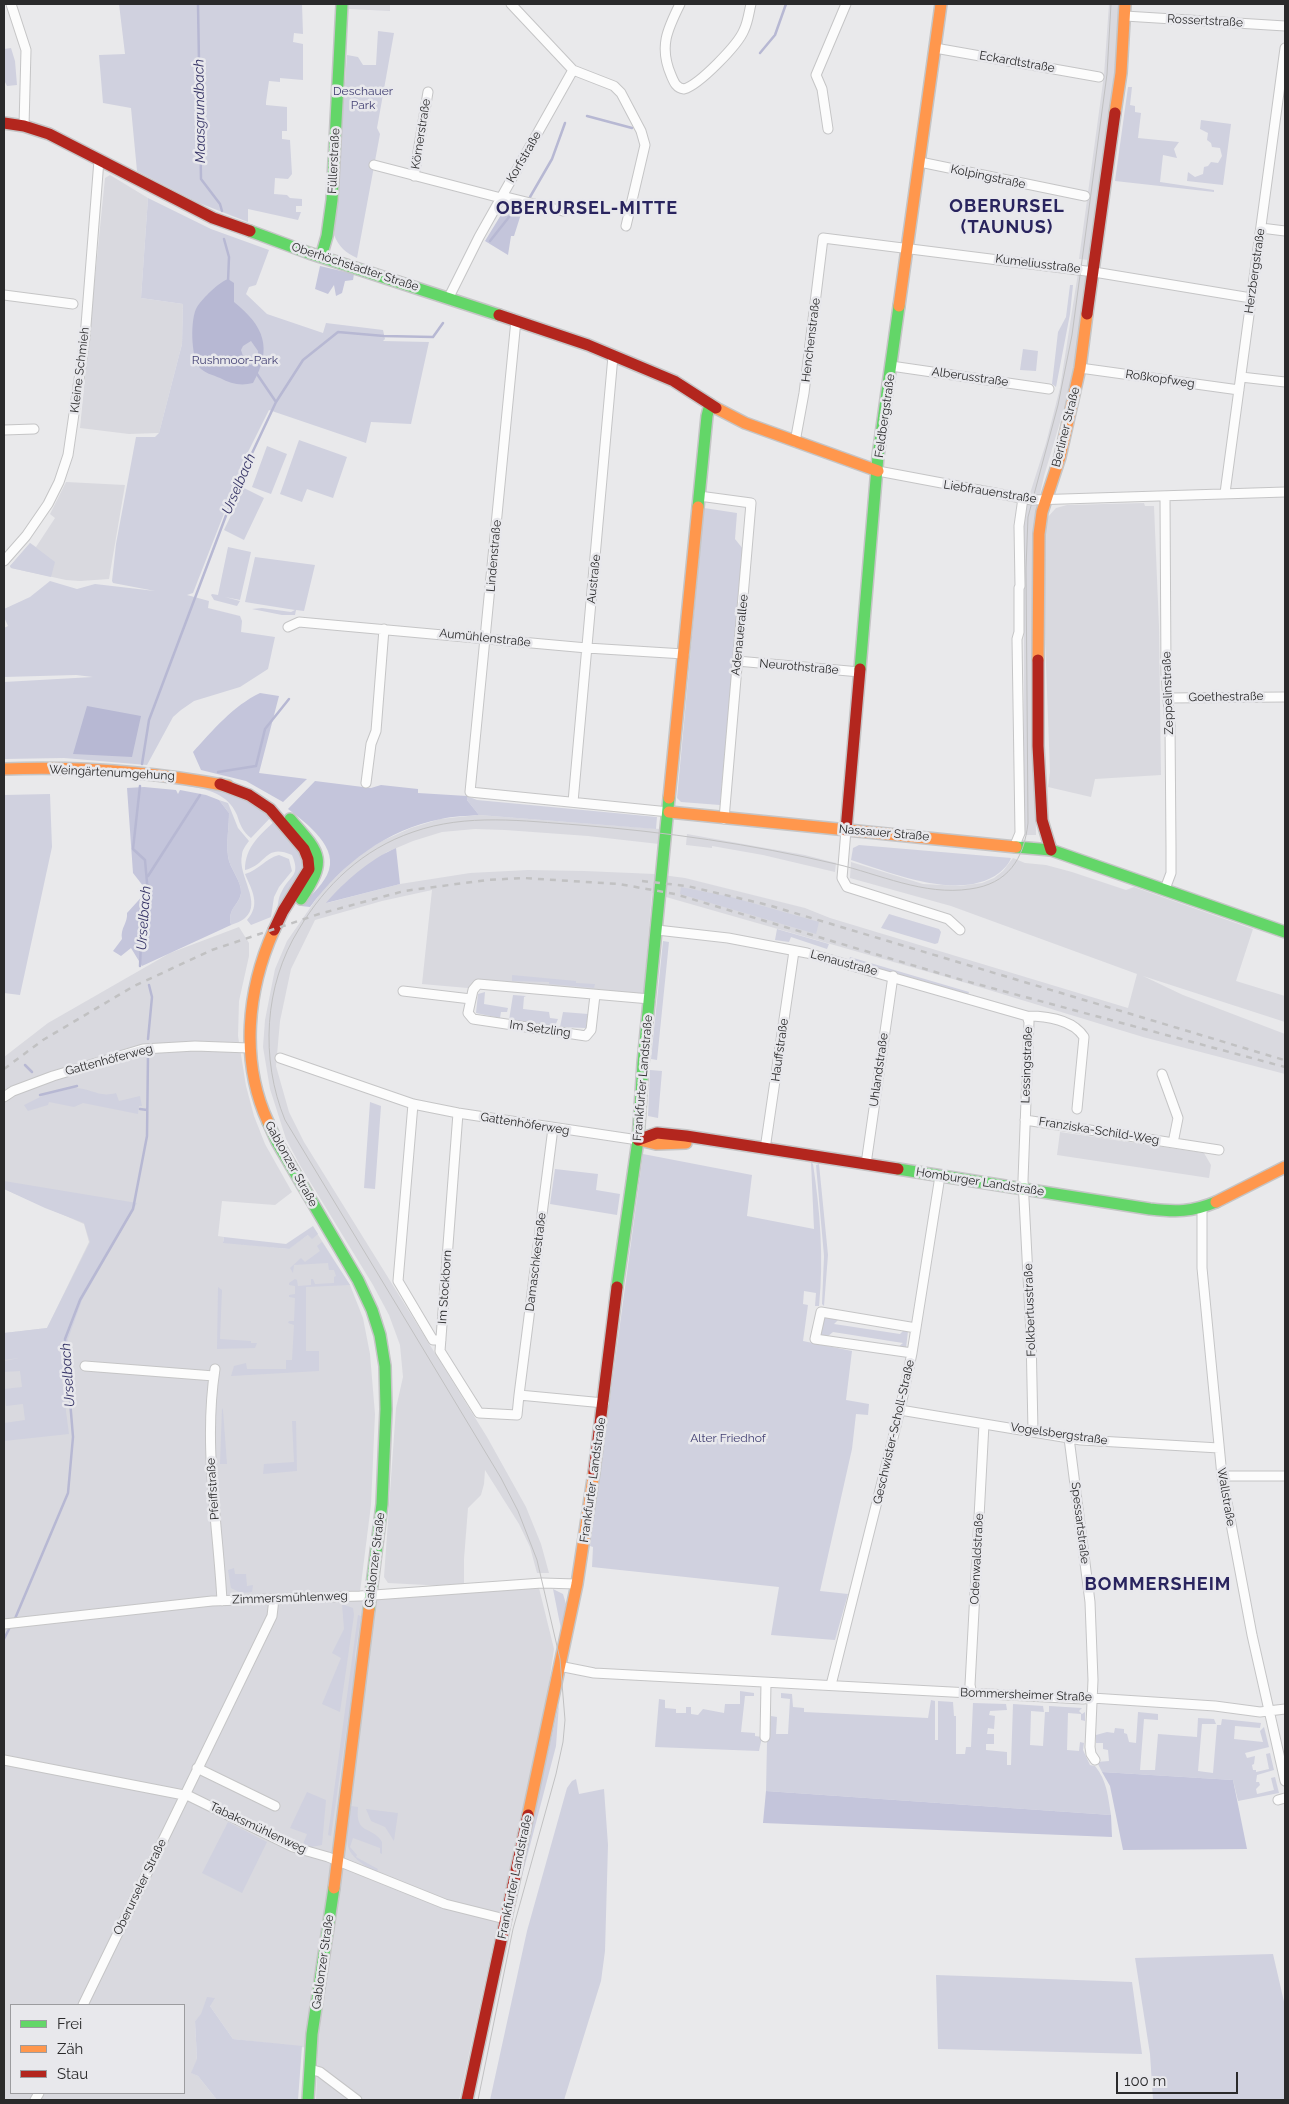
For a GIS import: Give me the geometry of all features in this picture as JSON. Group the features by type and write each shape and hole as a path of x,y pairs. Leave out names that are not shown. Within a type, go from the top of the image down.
{"main road":[{"name":"Füllerstraße","path":"321,256 327,236 332,200 342,4"},
{"name":"Feldbergstraße","path":"846,830 878,472 941,4"},
{"name":"Berliner Straße","path":"1051,850 1042,820 1038,746 1038,544 1042,512 1060,457 1080,368 1121,72 1125,4"},
{"name":"Oberhöchstadter Straße","path":"4,123 24,126 49,134 213,218 321,256 516,320 613,356 674,380 710,404"},
{"name":"Liebfrauenstraße","path":"710,404 745,424 878,472"},
{"path":"669,812 699,496 710,404"},
{"name":"Weingärtenumgehung","path":"4,769 76,769 188,778 250,790 274,804 287,815 311,843 319,857 320,866 318,874 289,915 266,954 251,1005 249,1048"},
{"name":"Nassauer Straße","path":"669,812 724,819 1015,845 1051,850 1285,932"},
{"name":"Frankfurter Landstraße","path":"467,2100 554,1700 559,1666 577,1584 604,1403 625,1223 638,1140 669,812"},
{"name":"Gablonzer Straße","path":"249,1048 258,1097 270,1129 358,1280 372,1310 380,1335 385,1366 384,1474 371,1594 326,1950 312,2034 308,2100"},
{"name":"Homburger Landstraße","path":"638,1140 657,1134 703,1139 1181,1212 1202,1208 1221,1200 1285,1166"},
{"name":"Homburger Landstraße","path":"1251,1184 1266,1171 1285,1160"}],"street":[{"path":"11,4 26,50 24,126"},
{"path":"511,4 573,70 614,86 621,93 644,139 645,145 626,226"},
{"path":"680,4 664,42 667,63 672,78 680,88 689,88 722,58 744,31 751,4"},
{"path":"828,129 822,89 816,75 846,4"},
{"name":"Rossertstraße","path":"1125,16 1285,26"},
{"name":"Eckardtstraße","path":"935,48 1100,78"},
{"name":"Herzbergstraße","path":"1225,493 1261,228 1281,106 1285,48"},
{"name":"Korfstraße","path":"449,297 500,198 573,70"},
{"name":"Körnerstraße","path":"414,176 428,92"},
{"name":"Kleine Schmieh","path":"4,561 26,536 48,504 59,482 68,455 85,338 99,160"},
{"name":"Kolpingstraße","path":"920,162 1085,196"},
{"name":"Körnerstraße","path":"374,165 500,198 506,197 563,211"},
{"path":"1261,228 1285,232"},
{"name":"Kumeliusstraße","path":"823,238 1094,272 1251,298"},
{"name":"Henchenstraße","path":"795,442 804,393 823,238"},
{"path":"4,296 73,304"},
{"name":"Lindenstraße","path":"470,792 487,638 516,320"},
{"name":"Austraße","path":"573,802 613,356"},
{"name":"Alberusstraße","path":"891,366 1050,389"},
{"name":"Roßkopfweg","path":"1080,368 1239,390"},
{"path":"1241,377 1285,382"},
{"path":"4,430 34,429"},
{"name":"Liebfrauenstraße","path":"878,472 1032,500 1285,492"},
{"name":"Adenauerallee","path":"699,496 751,503 724,819"},
{"name":"Zeppelinstraße","path":"1165,496 1171,873 1165,889"},
{"path":"1015,845 1020,832 1017,639 1019,632 1020,586 1019,526 1023,498"},
{"name":"Aumühlenstraße","path":"288,627 299,622 588,648 684,654"},
{"path":"366,783 371,744 376,731 384,629"},
{"name":"Neurothstraße","path":"737,661 860,672"},
{"name":"Goethestraße","path":"1168,698 1285,697"},
{"name":"Nassauer Straße","path":"470,792 669,812"},
{"path":"846,830 842,878 847,887 948,919 960,930"},
{"name":"Lenaustraße","path":"657,930 728,938 794,951 892,976 1027,1016"},
{"name":"Hauffstraße","path":"765,1149 794,951"},
{"name":"Uhlandstraße","path":"866,1164 892,976"},
{"path":"403,991 471,998 475,986 478,984 650,999"},
{"name":"Im Setzling","path":"471,998 468,1013 473,1019 586,1036 592,1030 595,994"},
{"name":"Lessingstraße","path":"1024,1189 1027,1016 1038,1016 1064,1022 1074,1027 1084,1038 1076,1108"},
{"name":"Gattenhöferweg","path":"4,1097 12,1091 62,1072 148,1048 249,1048"},
{"name":"Gattenhöferweg","path":"280,1058 413,1104 458,1113 638,1140"},
{"name":"Franziska-Schild-Weg","path":"1162,1074 1178,1118 1173,1143"},
{"path":"413,1104 398,1281 434,1340 441,1340"},
{"name":"Im Stockborn","path":"458,1113 440,1350 479,1413 517,1415"},
{"name":"Franziska-Schild-Weg","path":"1025,1120 1219,1150"},
{"name":"Damaschkestraße","path":"517,1415 553,1128"},
{"name":"Geschwister-Scholl-Straße","path":"830,1685 900,1410 912,1353 940,1176"},
{"name":"Folkbertusstraße","path":"1024,1189 1031,1334 1033,1431"},
{"name":"Wallstraße","path":"1202,1208 1202,1268 1222,1476 1251,1628 1285,1781"},
{"path":"912,1353 815,1338 821,1312 916,1328"},
{"name":"Pfeiffstraße","path":"85,1366 214,1373 211,1471 222,1601"},
{"path":"519,1395 604,1403"},
{"name":"Vogelsbergstraße","path":"900,1410 1069,1438 1219,1448"},
{"name":"Odenwaldstraße","path":"972,1694 970,1685 984,1424"},
{"name":"Spessartstraße","path":"1069,1438 1090,1602 1092,1698 1090,1748 1095,1760"},
{"path":"1222,1476 1285,1476"},
{"name":"Zimmersmühlenweg","path":"8,1624 222,1601 542,1583 577,1584"},
{"name":"Oberurseler Straße","path":"83,2004 272,1616 274,1599"},
{"name":"Bommersheimer Straße","path":"559,1666 594,1673 972,1694 981,1692 1092,1698 1215,1706 1260,1712 1285,1709"},
{"path":"765,1737 766,1683"},
{"name":"Tabaksmühlenweg","path":"4,1760 185,1795 293,1847 336,1861 445,1904 505,1919"},
{"path":"197,1768 275,1806"},
{"path":"310,2068 320,2072 357,2100"}],"shaded area":[{"path":"349,4 390,4 390,11 349,9"},
{"path":"1109,4 1119,4 1118,33 1089,260 1079,259 1104,75"},
{"path":"110,175 148,198 141,298 183,304 182,344 159,433 129,434 80,428 105,178"},
{"path":"511,204 522,204 514,236 511,236 508,255 485,241 504,210"},
{"path":"320,266 354,274 353,280 345,281 342,293 336,296 334,285 328,294 315,289"},
{"path":"1078,273 1087,276 1073,370 1036,512 1033,567 1036,835 1024,835 1024,519 1026,506 1046,443 1060,388"},
{"path":"228,279 234,283 234,302 252,320 262,338 264,348 263,359 253,383 232,383 206,372 199,367 194,355 192,328 197,307 211,291","holes":["251,341 258,351 258,362 250,365 245,362 241,350 243,346"]},
{"path":"66,482 125,485 109,579 66,580 11,568 10,566 30,543 36,547 55,518 50,514"},
{"path":"1144,503 1145,506 1154,506 1159,627 1161,775 1095,779 1091,797 1048,787 1050,772 1045,638 1043,633 1046,519 1056,508 1067,505"},
{"path":"260,693 279,696 259,773 307,779 283,802 246,781 201,770 193,752 232,712"},
{"path":"87,706 141,716 132,757 73,754"},
{"path":"315,781 371,788 381,785 418,789 418,793 467,796 467,800 479,815 450,817 421,824 384,840 351,863 310,907 301,906 322,884 330,865 326,846 320,837 304,821 288,809"},
{"path":"144,787 176,790 178,794 180,790 206,795 219,800 229,813 228,856 240,884 241,893 232,911 231,925 142,966 131,948 121,956 113,951 122,939 127,913 147,891 133,873 127,788"},
{"path":"479,815 661,829 659,844 588,836 505,830 475,829 442,832 387,852 348,881 327,903 400,884 470,873 528,870 655,874 685,878 805,908 830,918 1128,1008 1137,974 951,906 850,878 851,862 923,884 960,886 982,883 994,878 1003,871 1013,858 1025,863 1046,865 1072,872 1126,890 1134,887 1253,929 1236,981 1285,996 1285,1022 1143,976 1183,995 1285,1034 1285,1074 1143,1037 953,979 652,893 643,1000 478,985 468,988 422,984 432,890 382,901 315,920 291,969 280,1021 276,1066 289,1112 304,1142 487,1437 526,1507 541,1544 549,1573 537,1573 530,1547 519,1524 485,1470 481,1495 468,1508 464,1587 388,1583 384,1577 396,1408 403,1377 400,1345 389,1315 373,1285 286,1139 270,1089 263,1047 265,1020 275,969 287,941 324,888 360,854 382,841 411,828 440,819"},
{"path":"687,834 805,855 836,863 835,872 763,855 712,846 712,848 686,845"},
{"path":"396,848 400,884 326,903 358,872 377,858"},
{"path":"239,927 249,943 249,956 239,1001 238,1036 246,1086 254,1116 265,1144 292,1192 275,1205 222,1201 218,1236 224,1237 223,1242 288,1249 315,1230 350,1285 363,1318 370,1354 375,1414 371,1505 359,1600 539,1588 554,1649 547,1698 459,2100 316,2100 318,2049 233,2039 210,2006 195,2021 197,2060 192,2073 198,2076 217,2100 4,2100 4,1333 47,1328 89,1242 84,1224 4,1189 4,1057 48,1023 170,953"},
{"path":"1060,1132 1204,1153 1211,1165 1209,1178 1057,1155"},
{"path":"1102,1772 1233,1780 1247,1849 1123,1850 1110,1786"},
{"path":"766,1791 1111,1815 1112,1837 763,1823"}],"green space":[{"path":"119,4 302,4 303,34 294,33 293,42 303,44 303,80 280,78 280,82 269,81 266,102 266,105 287,107 287,131 282,131 282,139 290,140 292,174 288,179 275,178 274,194 302,199 302,206 296,206 296,212 301,212 298,220 248,209 248,222 199,203 137,171 131,108 103,103 99,55 125,54"},
{"name":"Deschauer Park","path":"378,31 394,33 377,128 380,134 357,258 343,249 334,235 347,55 358,57 363,65 376,65"},
{"path":"11,48 15,61 17,85 7,86 4,80 4,49"},
{"path":"1128,87 1132,87 1130,105 1135,106 1135,112 1141,113 1138,138 1179,142 1174,149 1177,158 1163,155 1160,182 1214,190 1214,192 1115,181"},
{"path":"1201,120 1231,124 1223,185 1187,181 1188,172 1195,177 1203,174 1204,167 1208,166 1211,162 1218,163 1222,156 1220,148 1212,147 1211,143 1207,140 1208,133 1200,129"},
{"name":"Rushmoor-Park","path":"148,198 211,229 269,250 256,285 249,287 246,294 267,314 323,333 326,323 383,330 385,339 383,341 429,342 411,424 371,422 366,443 269,410 248,452 193,593 187,595 209,601 208,608 240,616 242,621 241,632 275,637 268,669 240,687 194,701 181,710 173,717 147,765 64,758 4,759 4,682 93,677 76,675 4,677 4,628 8,626 4,617 4,609 30,597 50,581 77,589 95,584 155,591 113,583 112,581 116,544 136,437 155,437 159,433 182,344 183,304 141,298"},
{"path":"1070,285 1073,285 1070,314 1056,387 1052,384 1058,332 1066,317"},
{"path":"1023,349 1038,351 1036,371 1020,370"},
{"path":"299,440 347,457 333,498 307,489 302,502 280,494"},
{"path":"267,446 287,454 271,494 252,487"},
{"path":"244,488 264,498 244,540 224,530"},
{"path":"704,508 737,513 735,539 743,549 720,805 681,802 677,798"},
{"path":"30,543 55,562 51,577 11,568 10,566"},
{"path":"228,547 251,552 240,600 225,597 240,601 237,606 214,600 211,595 218,595"},
{"path":"255,557 315,565 304,611 296,610 295,615 282,615 252,609 262,608 291,612 295,610 245,602"},
{"path":"188,780 232,791 273,815 251,838 242,828 233,808 223,797 210,791 187,786"},
{"path":"50,794 52,847 20,995 4,993 4,795"},
{"path":"467,796 477,800 657,817 656,829 479,815 467,800"},
{"path":"219,800 228,803 238,828 249,841 244,848 241,863 251,897 250,912 241,921 231,925 232,911 240,897 241,888 228,856 229,813"},
{"path":"277,819 301,855 305,870 298,886 277,911 281,894 295,871 292,855 283,852 271,853 258,864 245,870 251,847 260,835"},
{"path":"859,845 1011,858 999,873 983,881 965,885 946,885 886,872 851,860 853,848"},
{"path":"279,855 289,859 292,871 279,887 274,897 271,917 251,925 247,920 254,908 254,897 245,874"},
{"path":"681,887 731,897 819,922 816,934 680,894"},
{"path":"889,914 939,929 941,932 938,943 935,944 881,928"},
{"path":"777,929 829,944 827,949 791,937 789,942 775,940"},
{"path":"663,941 669,942 657,1060 651,1059"},
{"path":"850,957 969,992 968,995 849,961"},
{"path":"512,975 595,984 594,988 549,984 549,982 512,981"},
{"path":"485,992 484,1004 508,1008 507,1012 501,1012 500,1018 476,1013 478,994"},
{"path":"513,995 526,996 524,997 523,1009 549,1012 550,1018 558,1019 555,1026 509,1020"},
{"path":"563,1012 588,1014 586,1028 560,1027"},
{"path":"650,1070 662,1071 658,1118 648,1116"},
{"path":"74,1088 86,1089 100,1094 116,1093 119,1101 140,1096 142,1106 139,1106 138,1114 83,1103 74,1107 49,1102 48,1105 28,1111 24,1105 44,1095"},
{"path":"370,1102 381,1106 375,1189 364,1188"},
{"name":"Alter Friedhof","path":"643,1154 752,1175 747,1216 814,1229 811,1162 813,1164 818,1199 820,1235 819,1306 815,1306 816,1293 804,1291 803,1304 808,1305 803,1341 852,1351 846,1400 869,1404 868,1415 856,1414 852,1449 820,1591 848,1594 835,1640 771,1635 779,1587 592,1567 593,1547 590,1546"},
{"path":"819,1164 828,1255 824,1306 822,1304 824,1256 816,1165"},
{"path":"555,1169 598,1174 596,1190 620,1194 617,1215 550,1204"},
{"path":"4,1181 137,1203 82,1300 68,1339 70,1371 61,1373 69,1434 4,1441 4,1423 25,1420 23,1404 6,1406 4,1389 22,1387 20,1371 4,1372 4,1361 19,1358 4,1360 4,1333 47,1328 90,1242 84,1223 4,1189"},
{"path":"313,1226 318,1234 312,1239 308,1235 289,1249 223,1243 224,1237 286,1244"},
{"path":"322,1242 350,1285 306,1287 306,1351 319,1351 319,1371 231,1376 234,1366 246,1363 247,1369 286,1369 286,1360 292,1360 294,1325 288,1323 289,1321 294,1321 295,1298 289,1297 289,1295 295,1294 295,1286 289,1285 289,1283 295,1279 298,1286 311,1285 311,1279 313,1279 315,1284 334,1283 334,1277 336,1276 334,1270 329,1270 328,1263 294,1265 293,1273 290,1268 301,1258 305,1262 320,1251 317,1246"},
{"path":"218,1287 222,1290 220,1339 251,1341 251,1343 257,1343 255,1348 217,1349"},
{"path":"824,1317 839,1319 834,1324 900,1334 904,1330 908,1331 906,1348 898,1347 903,1343 833,1332 827,1337 822,1337 819,1332"},
{"path":"222,1408 223,1410 227,1464 220,1464"},
{"path":"292,1421 296,1421 297,1471 263,1474 264,1464 294,1462"},
{"path":"234,1568 235,1574 246,1574 247,1586 253,1585 252,1592 241,1593 231,1588 228,1570"},
{"path":"553,1589 563,1594 566,1604 561,1629"},
{"path":"342,1604 353,1608 354,1615 340,1712 322,1704 341,1658 332,1653 344,1629"},
{"path":"358,1615 361,1616 355,1654 355,1670 331,1836 328,1835"},
{"path":"740,1691 754,1693 754,1696 745,1696 741,1732 755,1733 755,1736 762,1737 759,1751 655,1747 659,1699 665,1700 665,1708 676,1709 676,1713 686,1713 686,1707 691,1707 691,1714 698,1715 703,1709 724,1713 725,1704 740,1704"},
{"path":"781,1693 792,1694 793,1707 804,1708 804,1712 928,1718 931,1700 935,1701 935,1740 938,1740 938,1701 953,1702 954,1716 956,1716 956,1754 965,1754 966,1747 971,1747 973,1703 1006,1704 1007,1710 990,1711 989,1715 995,1716 994,1729 988,1728 987,1734 994,1734 994,1744 986,1744 986,1750 1007,1752 1007,1765 1011,1765 1013,1704 1043,1706 1044,1712 1031,1711 1030,1745 1043,1746 1045,1712 1049,1712 1049,1706 1082,1708 1079,1711 1082,1714 1085,1712 1085,1721 1081,1720 1081,1714 1068,1713 1067,1750 1079,1751 1080,1742 1084,1743 1083,1750 1090,1765 1095,1766 1105,1783 1111,1815 766,1791 767,1743 771,1716 777,1717 776,1734 788,1734 790,1699 781,1698"},
{"path":"559,1704 556,1746 515,1903 514,1902"},
{"path":"1138,1712 1158,1714 1158,1720 1144,1719 1140,1770 1155,1770 1158,1734 1197,1737 1198,1718 1214,1719 1216,1724 1202,1724 1198,1771 1213,1773 1217,1725 1221,1725 1222,1719 1261,1723 1260,1728 1235,1726 1234,1739 1263,1742 1260,1731 1264,1727 1269,1747 1245,1753 1247,1758 1255,1756 1254,1764 1252,1765 1253,1770 1256,1770 1256,1772 1269,1769 1266,1754 1270,1753 1274,1770 1257,1775 1256,1782 1259,1782 1260,1785 1256,1789 1257,1794 1274,1790 1271,1778 1275,1777 1279,1793 1238,1801 1233,1780 1102,1772 1097,1762 1109,1761 1108,1750 1103,1749 1103,1743 1096,1743 1096,1735 1107,1732 1114,1733 1115,1728 1124,1729 1129,1742 1136,1743"},
{"path":"576,1779 579,1794 604,1789 608,1845 605,1951 601,1981 564,2100 490,2100 527,1931 567,1788"},
{"path":"307,1792 326,1800 322,1845 311,1847 303,1844 307,1834 290,1828"},
{"path":"351,1806 358,1807 359,1822 362,1826 374,1833 382,1842 382,1854 380,1853 380,1848 353,1838 350,1847 357,1855 356,1857 378,1869 376,1873 356,1858 348,1846 347,1839"},
{"path":"366,1809 398,1813 394,1841 385,1827 371,1821"},
{"path":"228,1822 267,1842 242,1893 202,1873"},
{"path":"1273,1954 1285,2006 1285,2100 1153,2100 1150,2054 1135,1958"},
{"path":"936,1975 1132,1982 1142,2054 938,2049"},
{"path":"207,1997 215,1998 210,2006 233,2039 302,2046 298,2100 217,2100 198,2076 191,2073 197,2059 195,2021 201,2014"}],"waterway":[{"name":"Maasgrundbach","path":"198,4 201,179 220,204 222,211"},
{"name":"Urselbach","path":"760,53 775,35 786,4"},
{"name":"Urselbach","path":"587,116 632,128"},
{"name":"Urselbach","path":"530,197 552,159 565,123"},
{"name":"Urselbach","path":"490,241 509,217"},
{"name":"Maasgrundbach","path":"224,239 229,257 228,282"},
{"name":"Urselbach","path":"142,764 149,720 239,481 276,402 303,360 338,332 384,336 433,337 443,323"},
{"name":"Maasgrundbach","path":"257,374 276,402"},
{"path":"218,772 256,766 265,729 289,699"},
{"name":"Urselbach","path":"140,786 133,849 145,860 148,894 141,942 140,966"},
{"path":"148,876 200,795"},
{"name":"Urselbach","path":"148,1039 152,997 149,985"},
{"name":"Urselbach","path":"14,1621 68,1493 73,1437 65,1339 80,1300 133,1209 147,1136 148,1055"},
{"path":"25,1065 32,1072"},
{"path":"40,1095 77,1086"},
{"name":"Urselbach","path":"140,1109 147,1110"},
{"name":"Urselbach","path":"4,1639 11,1625"}],"tram line":[{"path":"478,2100 513,1929 556,1774 563,1742 565,1720 560,1659 537,1560 518,1511 501,1478 285,1120 277,1097 269,1048 273,998 279,974 287,951 309,913 333,883 347,870 378,848 395,839 433,826 454,822 516,820 676,835 804,857 852,868 902,883 936,889 970,889 983,886 995,882 1012,868 1023,848 1028,823 1026,568 1028,517 1058,405 1072,335 1107,74 1111,4"}],"railway":[{"path":"4,1069 43,1040 134,986 212,950 319,914 404,891 487,880 524,878 619,884 675,894 962,980 1285,1067"},
{"path":"642,881 687,886 768,905 1284,1060"}],"traffic: fast":[{"path":"321,257 327,236 332,200 342,4"},
{"path":"250,231 309,253 499,315"},
{"path":"860,669 878,456 899,306"},
{"path":"698,507 707,416 710,404"},
{"path":"617,1287 638,1140 643,1063 669,798"},
{"path":"290,819 308,840 317,857 315,874 301,899"},
{"path":"1016,847 1051,850 1285,932"},
{"path":"268,1122 277,1142 358,1280 372,1310 380,1335 385,1366 386,1409 382,1504 369,1609"},
{"path":"898,1169 1159,1210 1176,1211 1191,1209 1216,1202"},
{"path":"308,2100 312,2034 334,1888"}],"traffic: slow":[{"path":"899,306 941,4"},
{"path":"1115,113 1121,73 1125,4"},
{"path":"1038,660 1039,534 1042,512 1060,457 1080,368 1087,314"},
{"path":"716,408 745,423 878,471"},
{"path":"669,798 698,507"},
{"path":"4,769 61,768 117,771 228,786"},
{"path":"669,812 1016,847"},
{"path":"268,1122 259,1099 253,1075 250,1026 258,977 274,930"},
{"path":"639,1140 656,1144 686,1143"},
{"path":"1216,1202 1285,1167"},
{"path":"528,1815 577,1584 594,1472"},
{"path":"334,1888 369,1609"}],"traffic: jam":[{"path":"1087,314 1115,113"},
{"path":"4,123 24,126 49,134 213,218 250,231"},
{"path":"499,315 588,345 674,381 716,408"},
{"path":"1038,660 1038,746 1042,820 1051,850"},
{"path":"846,830 860,669"},
{"path":"220,784 249,795 270,809 304,849 308,859 309,869 283,911 274,930"},
{"path":"638,1140 657,1133 686,1136 898,1169"},
{"path":"594,1472 617,1287"},
{"path":"467,2100 528,1815"}],"district":[{"name":"OBERURSEL-MITTE","path":"587,209"},
{"name":"OBERURSEL (TAUNUS)","path":"1007,217"},
{"name":"BOMMERSHEIM","path":"1158,1585"}]}
